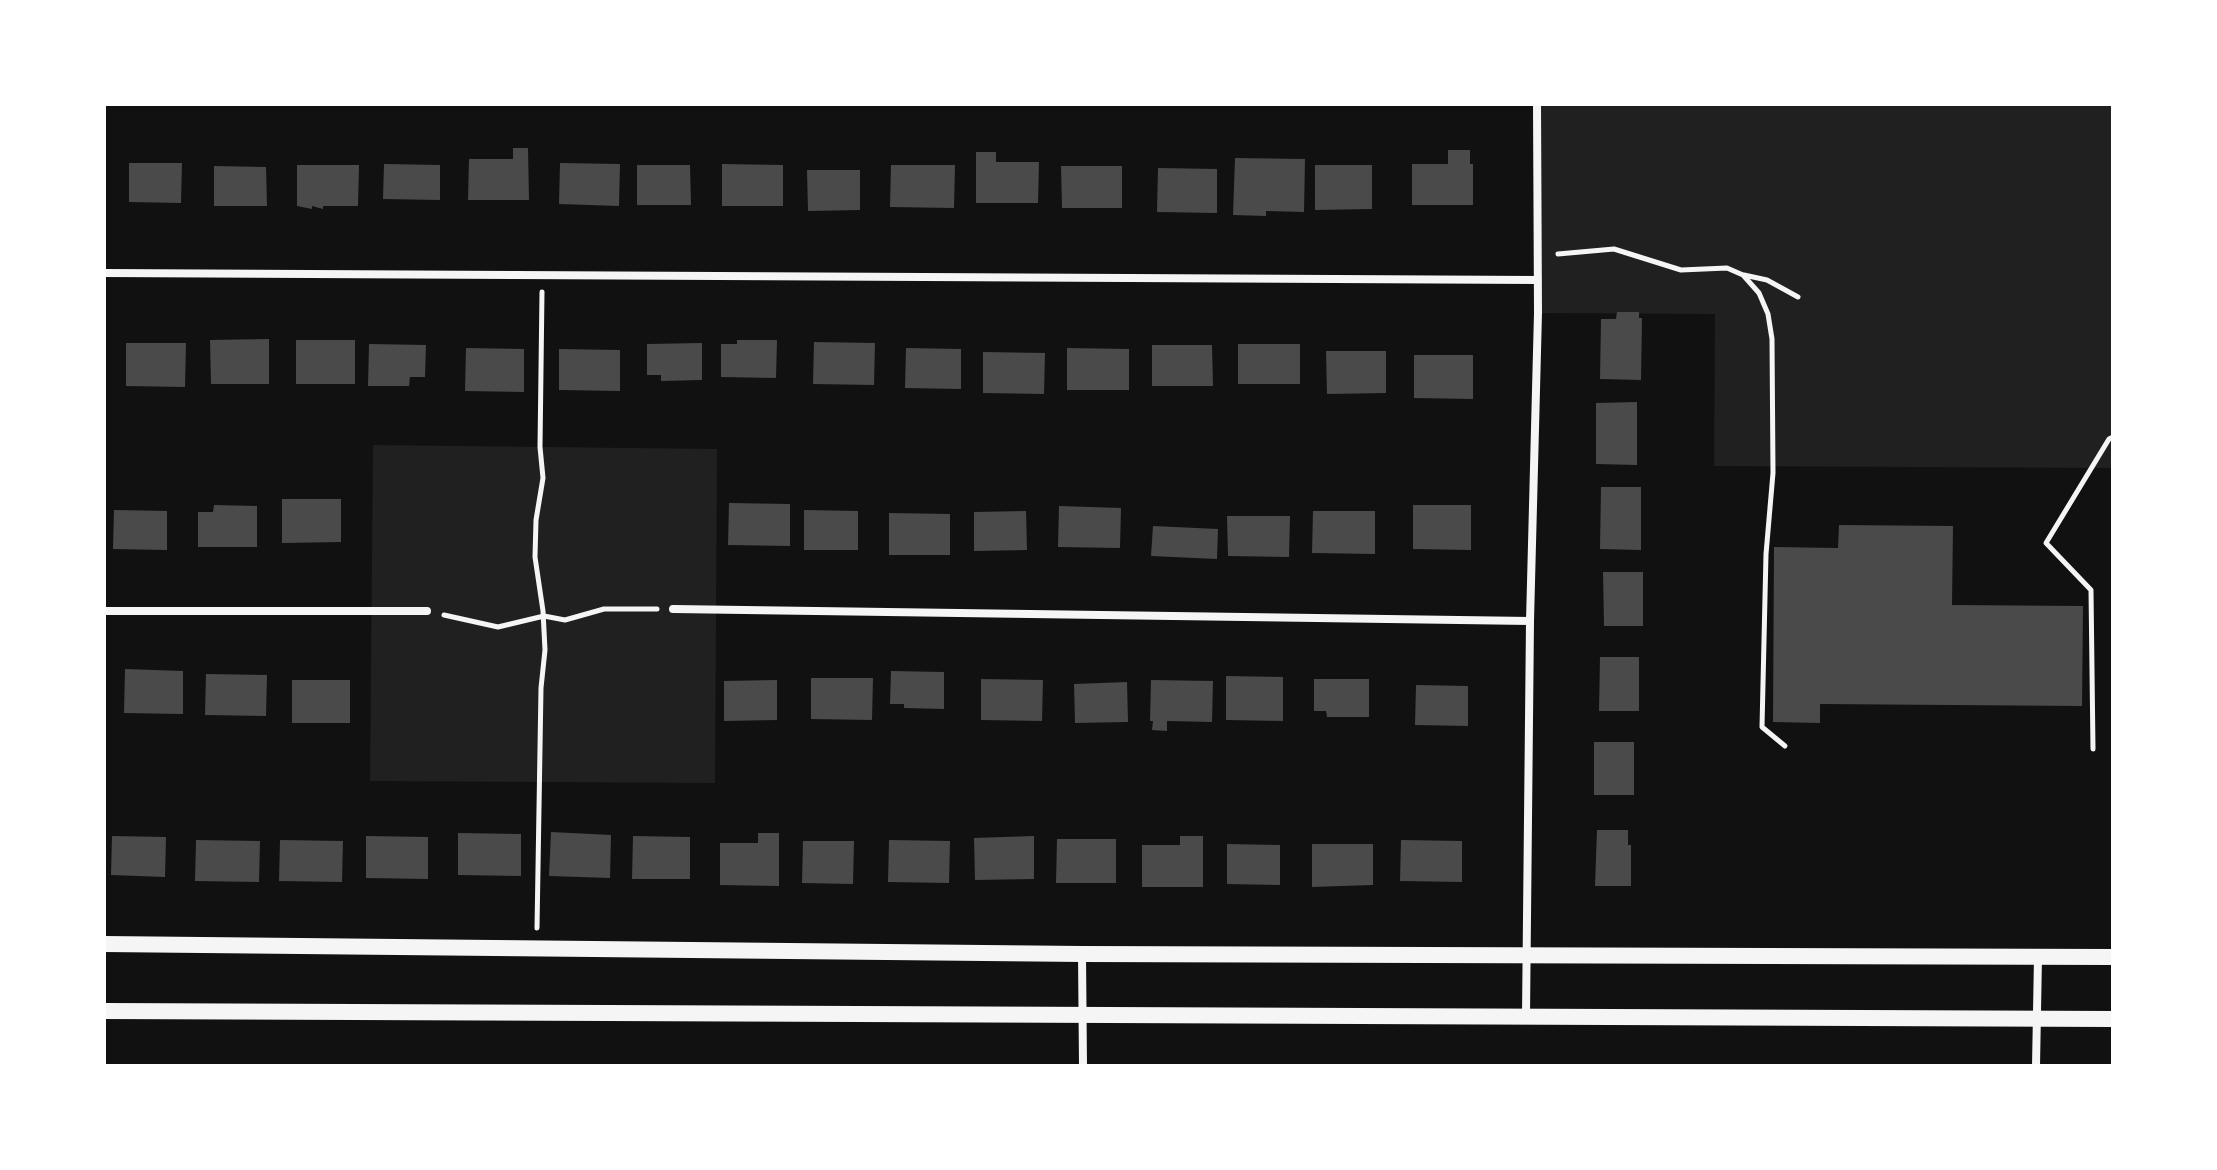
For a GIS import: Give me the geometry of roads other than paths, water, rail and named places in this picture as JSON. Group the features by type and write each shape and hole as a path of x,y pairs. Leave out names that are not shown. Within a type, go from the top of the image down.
{"main road":[{"path":"104,944 1082,954 2113,957"},
{"path":"104,1011 2113,1019"}],"street":[{"path":"1526,1015 1530,621 1538,280 1537,104"},
{"path":"104,273 1538,280"},
{"path":"673,609 1530,621"},
{"path":"104,611 427,611"},
{"path":"1082,954 1083,1066"},
{"path":"2036,1066 2038,957"}]}
